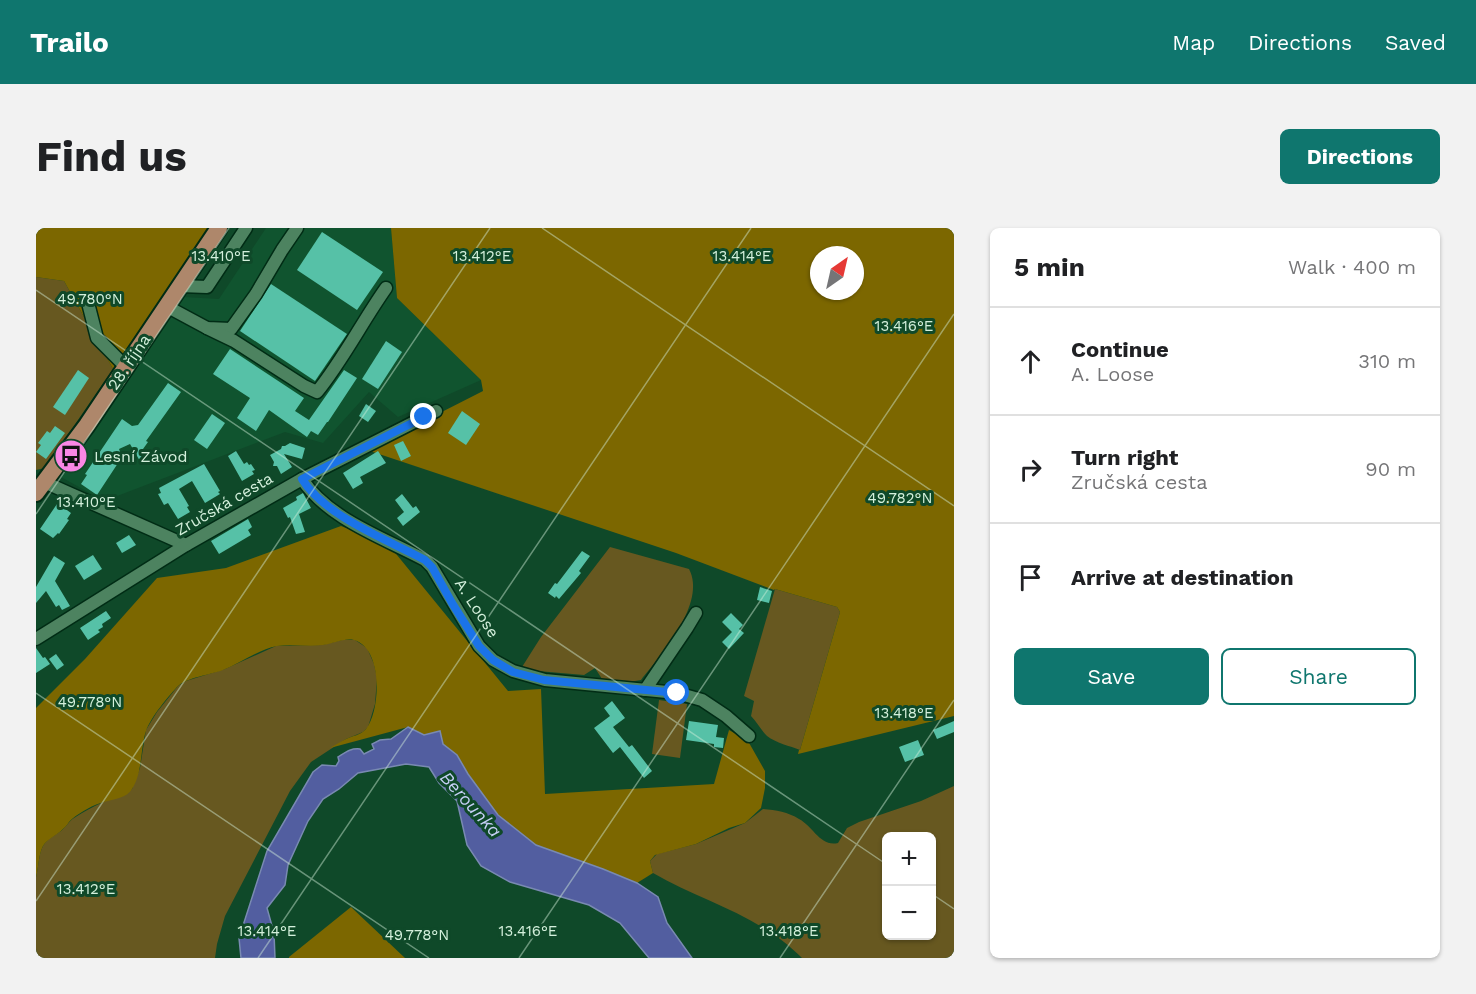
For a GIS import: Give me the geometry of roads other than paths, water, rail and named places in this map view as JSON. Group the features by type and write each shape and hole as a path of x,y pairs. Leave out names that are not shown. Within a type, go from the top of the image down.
{"main road":[{"name":"28. října","path":"40,488 87,425 219,228"}],"street":[{"path":"180,286 207,287 246,228"},
{"path":"207,328 231,329 297,228"},
{"path":"166,306 234,341 317,392 330,376 386,288"},
{"path":"87,299 97,338 126,367"},
{"name":"Zručská cesta","path":"36,639 186,545 302,479 436,411"},
{"name":"A. Loose","path":"302,479 306,486 332,510 425,560 432,567 479,646 493,660 513,672 544,680 677,693 702,700 726,716 749,736"},
{"path":"40,488 186,545"},
{"path":"645,690 696,613"}],"water":[{"name":"Berounka","path":"408,727 424,735 440,731 443,744 457,755 498,815 536,845 637,883 658,897 667,923 692,958 649,958 620,923 589,905 510,882 481,866 467,845 457,801 439,783 429,767 406,764 358,773 323,799 308,821 288,865 285,885 267,908 274,933 275,958 241,958 239,938 267,851 313,772 322,765 336,766 339,761 338,757 351,750 360,749 364,754 374,749 372,744 380,740 391,739"}],"place":[{"name":"Lesní Závod","path":"71,456"}]}
